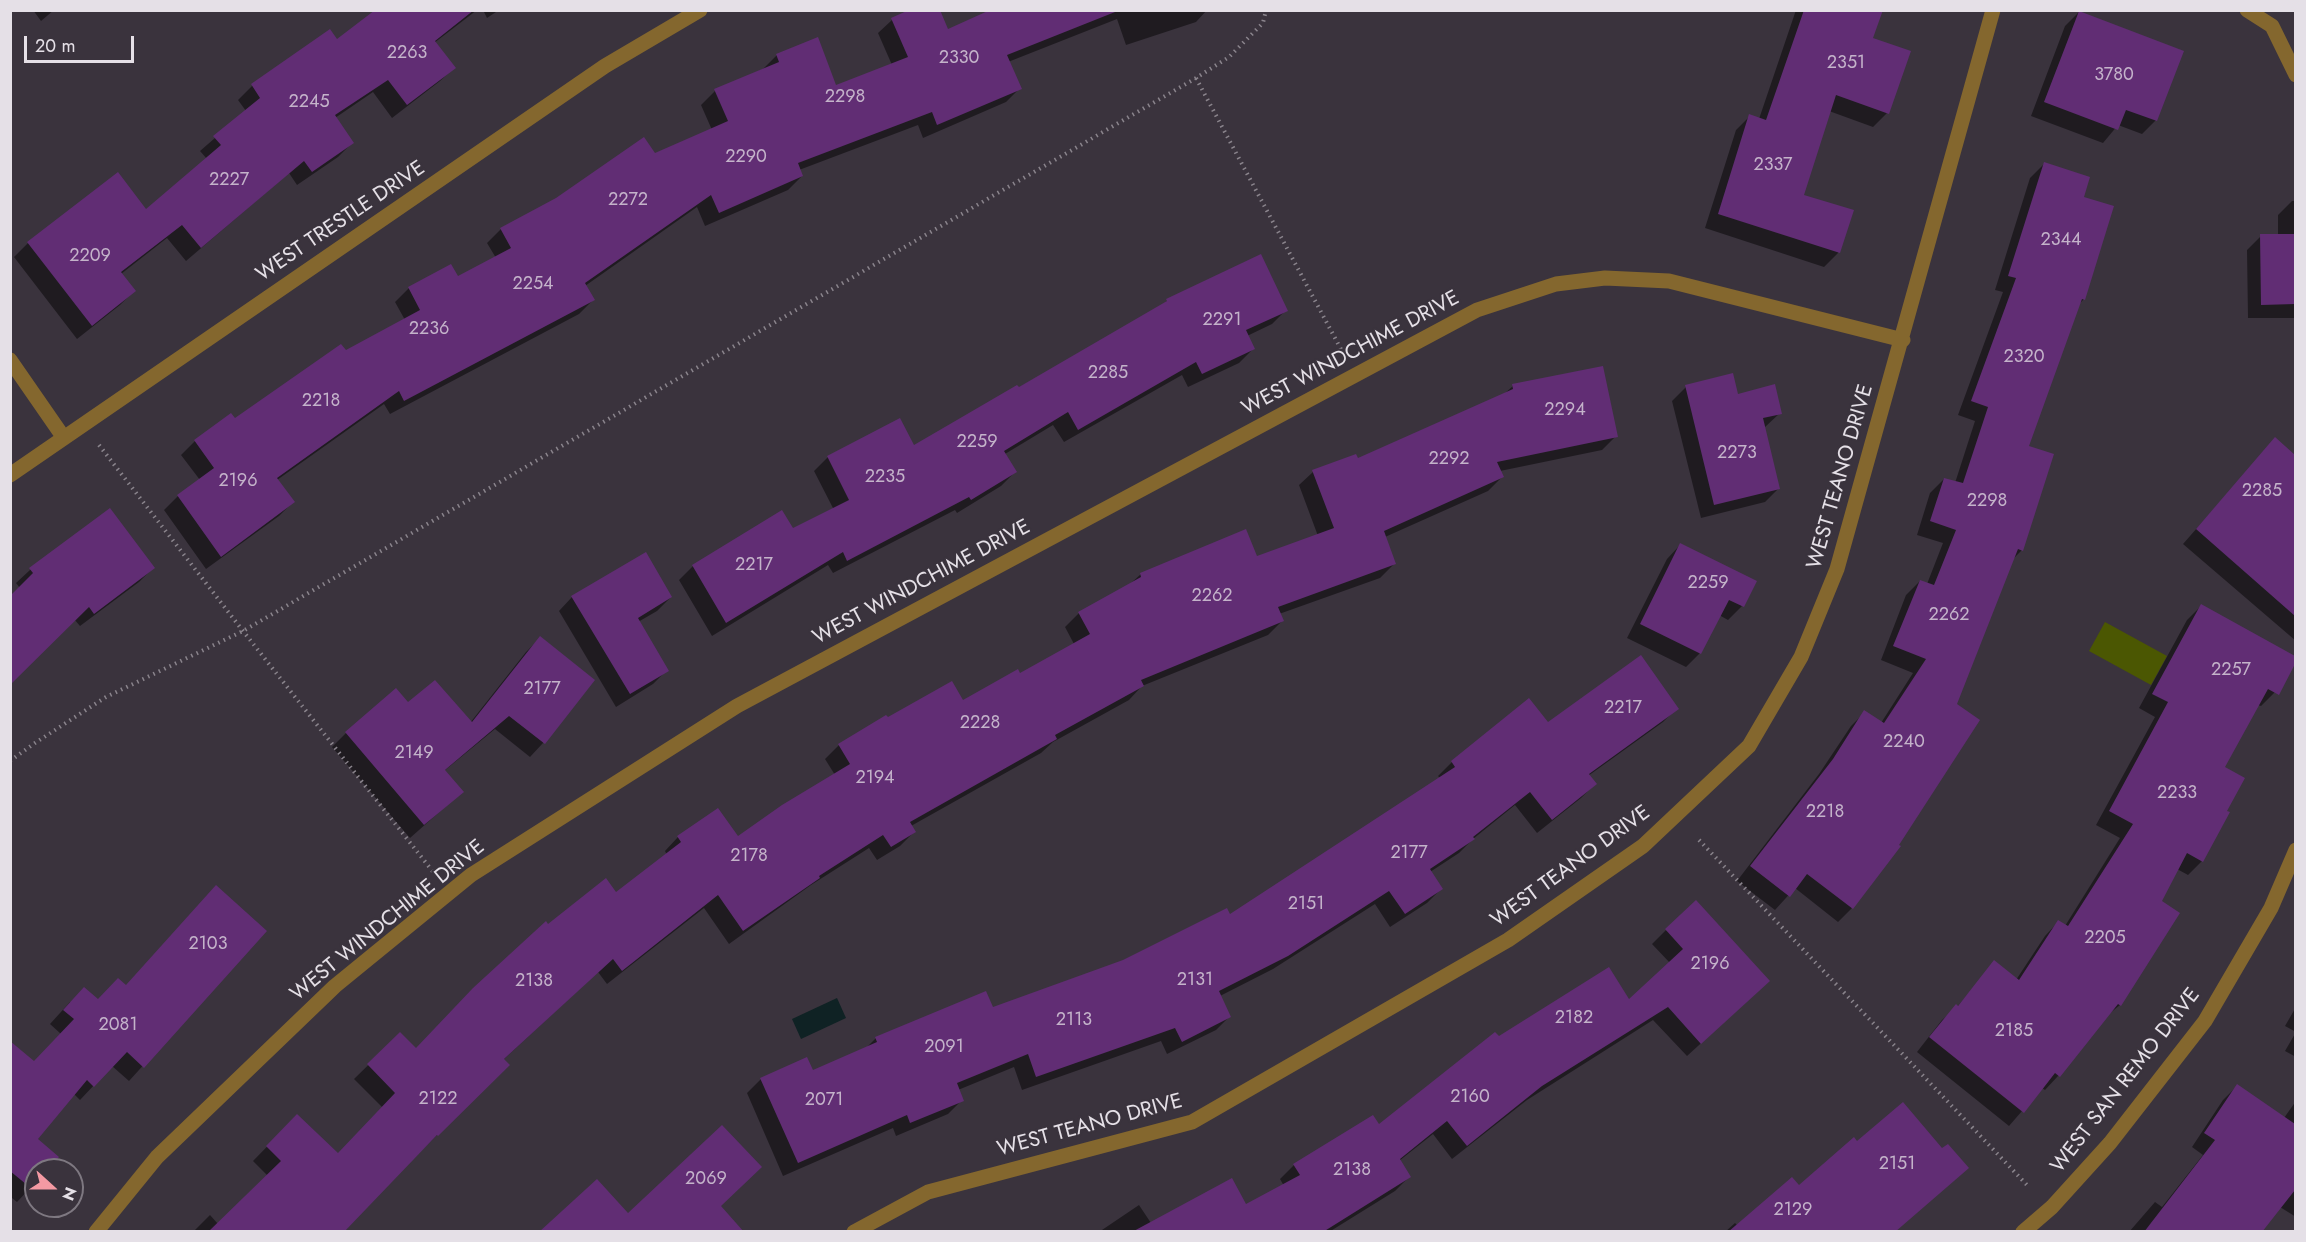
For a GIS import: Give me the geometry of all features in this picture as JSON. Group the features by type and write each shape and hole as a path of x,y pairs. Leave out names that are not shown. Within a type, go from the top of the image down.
{"street":[{"name":"WEST TRESTLE DRIVE","path":"10,475 605,66 700,10"},
{"name":"WEST TEANO DRIVE","path":"854,1232 928,1192 1192,1122 1508,940 1643,846 1749,746 1802,657 1837,569 1903,340 1993,10"},
{"path":"2247,10 2272,26 2295,75"},
{"name":"WEST WINDCHIME DRIVE","path":"96,1232 157,1156 335,986 471,875 736,706 1477,310 1556,284 1605,278 1669,281 1903,340"},
{"path":"10,360 64,438"},
{"name":"WEST SAN REMO DRIVE","path":"2023,1232 2052,1207 2110,1143 2205,1022 2271,908 2295,850"}],"path":[{"path":"10,761 105,697 243,631 1196,78 1229,57 1263,23 1266,10"},
{"path":"1196,78 1355,375"},
{"path":"84,425 450,893"},
{"path":"1700,840 2027,1185"}],"green space":[{"path":"2105,622 2167,656 2151,685 2089,651"}],"shaded area":[{"path":"837,998 846,1018 801,1039 792,1019"}],"building":[{"path":"375,10 474,10 435,41 456,68 407,105 388,80 335,115 354,143 312,172 304,161 201,248 182,225 121,272 136,291 92,326 27,242 118,172 146,209 221,145 213,136 260,98 251,84 330,29 337,39"},
{"path":"909,10 940,10 948,29 990,10 1115,10 1115,12 1007,55 1022,89 937,125 932,112 798,163 803,176 719,213 711,195 585,283 595,300 404,401 399,391 277,478 295,502 221,557 177,495 214,468 194,440 231,413 235,418 341,344 346,350 420,310 408,287 451,264 458,276 511,248 500,228 556,198 644,137 655,153 728,121 714,89 779,62 776,54 818,37 836,85 908,57 891,18"},
{"path":"1804,10 1883,10 1873,38 1911,51 1889,114 1836,95 1804,195 1854,210 1840,253 1718,214 1749,114 1766,120"},
{"path":"2079,11 2184,51 2157,121 2126,110 2118,130 2044,102"},
{"path":"2044,162 2090,177 2084,197 2114,206 2085,300 2082,299 2029,446 2054,454 2023,551 2018,549 1957,704 1980,720 1899,845 1901,846 1853,909 1807,874 1790,897 1750,866 1833,759 1864,710 1884,723 1926,659 1893,646 1920,580 1934,585 1956,530 1930,521 1944,478 1963,483 1988,407 1971,401 2016,278 2008,276"},
{"path":"2260,234 2295,234 2295,304 2261,305"},
{"path":"1261,254 1288,311 1246,330 1255,349 1202,374 1196,362 1078,430 1068,412 1004,451 1017,472 971,500 969,497 847,561 843,552 726,623 692,565 782,510 793,528 849,500 827,456 900,418 914,445 1017,385 1019,387 1167,301 1166,299"},
{"path":"1603,366 1618,437 1497,462 1504,477 1384,531 1396,564 1278,607 1284,621 1141,680 1144,686 1055,735 1057,739 910,822 916,832 891,847 883,835 819,876 820,878 743,931 718,895 622,971 613,959 504,1059 510,1065 437,1135 344,1232 208,1232 281,1161 266,1146 297,1114 338,1153 395,1093 367,1064 400,1032 416,1048 473,988 546,921 548,924 606,878 616,892 681,842 677,836 718,808 738,836 782,805 850,764 838,744 886,715 888,717 952,681 963,700 1018,669 1020,673 1090,634 1078,612 1141,577 1140,573 1246,529 1257,556 1334,528 1312,470 1356,454 1358,458 1513,389 1512,384"},
{"path":"1733,373 1738,394 1775,384 1782,414 1763,418 1780,489 1714,505 1685,385"},
{"path":"2275,437 2295,455 2295,616 2196,529"},
{"path":"110,508 155,568 94,614 89,607 10,685 10,596 33,573 29,568"},
{"path":"1680,543 1757,581 1744,607 1729,600 1701,654 1640,624"},
{"path":"646,552 672,597 638,618 669,671 630,694 571,596"},
{"path":"2201,604 2295,656 2295,664 2279,695 2268,689 2225,767 2245,778 2203,862 2187,853 2162,901 2180,913 2121,1006 2118,1004 2060,1077 2055,1073 2024,1113 1929,1037 1956,1004 1958,1006 1994,960 2019,980 2058,920 2068,926 2133,824 2109,811 2168,702 2152,694"},
{"path":"540,636 595,680 545,744 509,716 445,770 464,792 424,825 345,732 396,688 408,702 435,680 472,722"},
{"path":"1641,655 1679,709 1589,774 1597,784 1552,820 1530,792 1473,837 1475,839 1430,869 1443,889 1405,914 1389,891 1288,956 1219,991 1231,1017 1182,1042 1175,1028 1036,1077 1028,1054 957,1083 964,1101 910,1123 907,1115 798,1163 760,1078 807,1057 813,1070 877,1042 875,1037 986,991 993,1007 1123,960 1227,908 1230,914 1455,767 1451,761 1529,698 1548,722"},
{"path":"216,885 267,931 144,1068 127,1052 94,1087 87,1080 38,1139 59,1157 24,1158 24,1182 10,1171 10,1041 34,1061 74,1019 63,1010 84,987 98,999 118,978 126,985"},
{"path":"1696,900 1770,981 1701,1044 1668,1007 1542,1086 1467,1146 1447,1121 1400,1159 1411,1177 1323,1232 1132,1232 1232,1178 1246,1204 1300,1175 1293,1164 1373,1115 1379,1124 1495,1032 1499,1036 1609,967 1629,999 1683,949 1665,929"},
{"path":"2237,1084 2295,1124 2295,1190 2262,1232 2144,1232 2215,1140 2204,1133"},
{"path":"1903,1102 1942,1148 1948,1144 1969,1168 1895,1232 1728,1232 1792,1177 1799,1185 1854,1137 1857,1141"},
{"path":"722,1125 762,1167 721,1206 744,1232 539,1232 597,1179 628,1213"}]}
